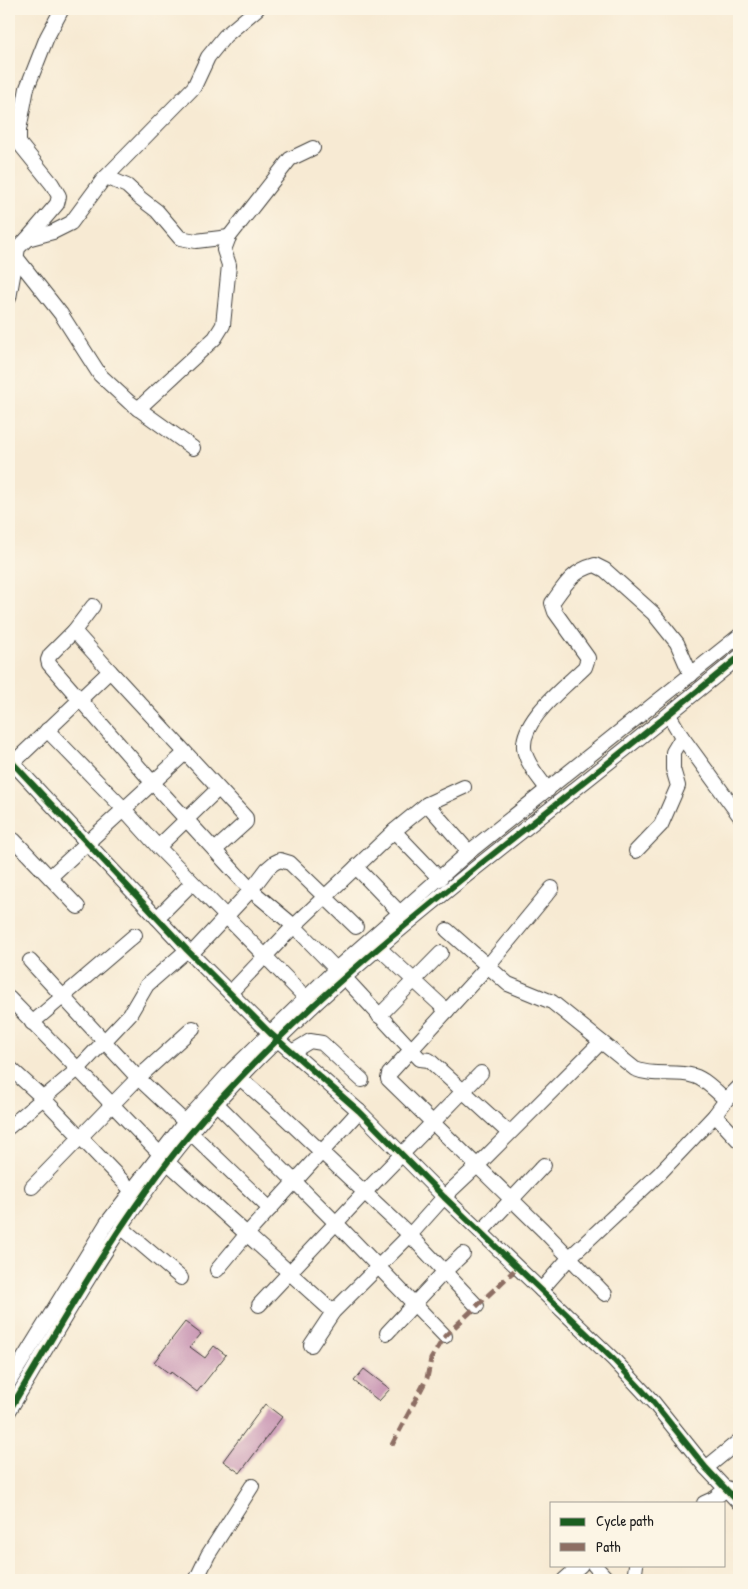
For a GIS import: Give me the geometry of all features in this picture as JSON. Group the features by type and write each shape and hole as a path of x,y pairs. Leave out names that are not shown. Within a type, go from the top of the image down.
{"street":[{"path":"9,298 18,246 57,204 59,196 52,184 19,143 19,130 27,88 47,38 62,9"},
{"path":"18,246 71,223 106,177 194,87 208,57 225,36 257,9"},
{"path":"138,409 215,338 223,325 228,265 224,250 229,237 290,159 313,148"},
{"path":"106,177 127,186 157,211 180,238 196,241 229,237"},
{"path":"18,246 100,375 138,409 193,448"},
{"path":"548,790 533,769 525,753 524,740 530,726 541,710 585,667 588,658 555,612 552,604 567,581 584,568 595,565 605,570 653,613 677,643 691,675"},
{"path":"93,606 74,632 50,655 49,664 152,782 251,890 294,926 341,973 410,1050 420,1059 429,1060 509,1133"},
{"path":"74,632 246,818 246,822 215,850"},
{"path":"9,1382 97,1238 132,1190 163,1158 188,1128 232,1070 274,1036 341,973 400,913 470,852 739,636"},
{"path":"188,1128 217,1104 306,998 378,947 739,657"},
{"path":"110,671 11,761 86,843 230,993 274,1036 359,1111 444,1197 614,1360 654,1402 706,1468 727,1488 739,1503"},
{"path":"668,715 739,815"},
{"path":"47,730 158,848 306,998"},
{"path":"636,851 661,825 678,786 673,769 673,752 682,737"},
{"path":"50,877 122,808 185,753"},
{"path":"230,993 294,926 394,831 427,804 464,787"},
{"path":"158,848 218,789"},
{"path":"427,804 470,852"},
{"path":"394,831 440,878"},
{"path":"14,840 78,907"},
{"path":"9,1127 78,1069 130,1014 147,985 189,952 251,890 274,863 280,860 290,863 356,927"},
{"path":"356,867 400,913"},
{"path":"157,918 192,883"},
{"path":"552,888 488,967 388,1074 388,1079 478,1165 605,1294"},
{"path":"446,930 488,967 516,988 534,993 552,1002 635,1069 643,1072 676,1072 696,1076 726,1100"},
{"path":"32,1023 135,935"},
{"path":"378,947 447,1010"},
{"path":"379,1016 441,953"},
{"path":"30,961 138,1078 270,1209"},
{"path":"9,998 163,1158 333,1312"},
{"path":"32,1186 138,1078 193,1028"},
{"path":"292,1052 310,1041 322,1043 362,1080"},
{"path":"311,1344 333,1312 410,1235 444,1197 601,1042"},
{"path":"9,1067 43,1098 132,1190"},
{"path":"259,1305 364,1192 481,1072"},
{"path":"240,1078 410,1235 477,1306"},
{"path":"542,1290 570,1257 660,1173 739,1087"},
{"path":"217,1104 445,1336"},
{"path":"218,1270 246,1235 359,1111"},
{"path":"715,1115 739,1140"},
{"path":"9,1411 48,1344 163,1158"},
{"path":"481,1232 544,1165"},
{"path":"121,1227 181,1278"},
{"path":"386,1333 463,1254"},
{"path":"706,1468 739,1441"},
{"path":"196,1580 208,1555 252,1486"},
{"path":"706,1502 715,1498 727,1488"},
{"path":"564,1580 580,1566"},
{"path":"595,1566 608,1580"},
{"path":"634,1580 636,1566"}],"building":[{"path":"185,1322 201,1334 190,1347 205,1358 214,1346 226,1355 197,1392 171,1372 170,1374 154,1362"},
{"path":"364,1369 390,1389 379,1401 354,1381"},
{"path":"265,1404 282,1417 240,1473 223,1461"}],"marked path":[{"path":"392,1445 427,1378 431,1359 445,1336 518,1267"}],"cycle path":[{"path":"9,1411 116,1235 163,1167 224,1095 261,1056 378,948 739,657"},
{"path":"9,759 187,950 270,1033 359,1111 444,1197 614,1360 654,1403 706,1468 739,1503"}]}
